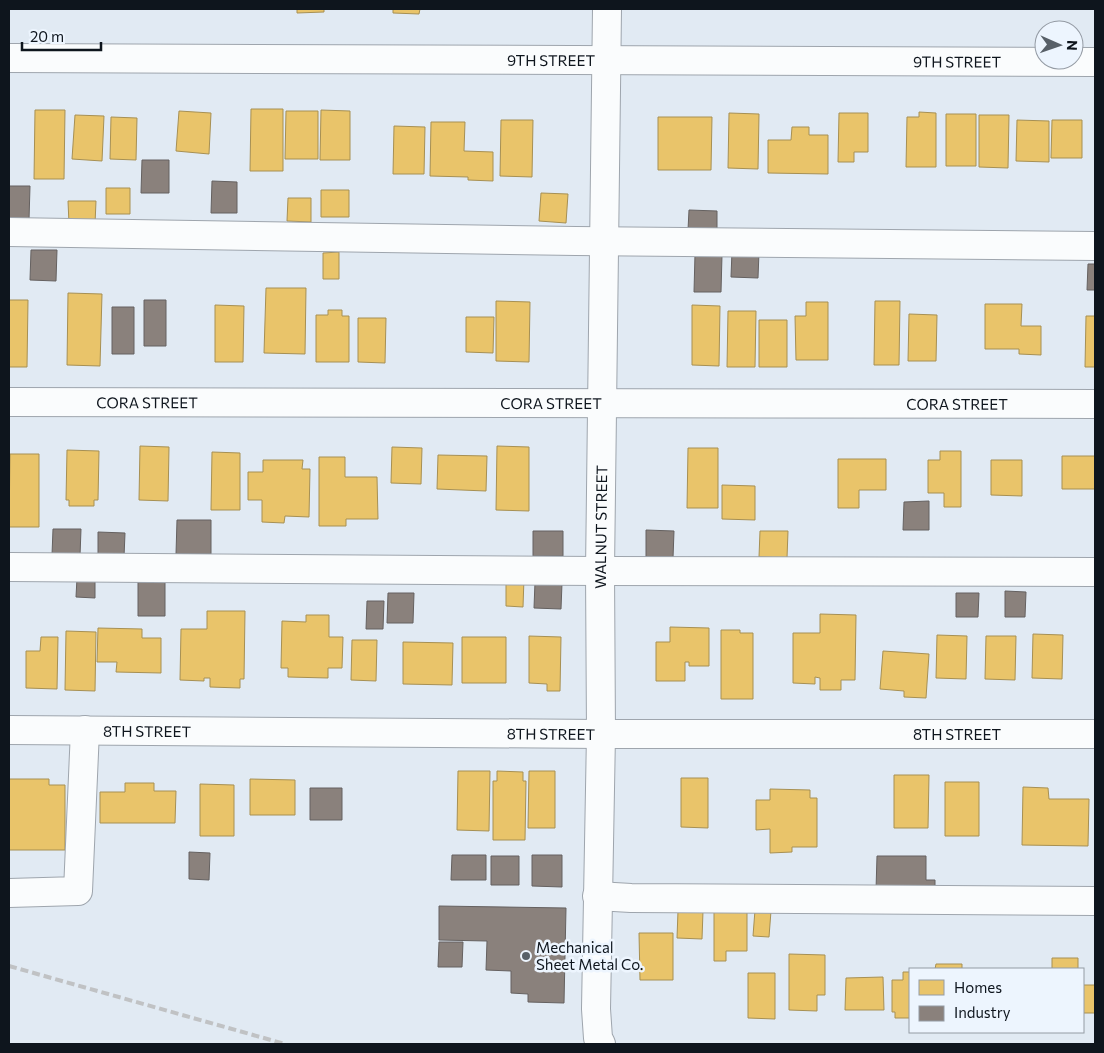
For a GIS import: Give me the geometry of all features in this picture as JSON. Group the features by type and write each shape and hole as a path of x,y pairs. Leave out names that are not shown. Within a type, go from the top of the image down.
{"street":[{"name":"WALNUT STREET","path":"601,1044 598,1038 596,1009 601,734 600,571 607,9"},
{"name":"9TH STREET","path":"9,58 1095,62"},
{"path":"9,232 604,242 1095,246"},
{"name":"CORA STREET","path":"9,402 1095,404"},
{"path":"9,567 1095,572"},
{"name":"8TH STREET","path":"9,730 601,734 1095,734"},
{"path":"9,893 78,891 85,730"},
{"path":"597,896 640,898 1095,901"}],"building: Homes":[{"path":"297,9 324,9 324,12 297,13"},
{"path":"393,9 420,9 419,14 393,13"},
{"path":"251,109 283,109 283,171 250,171"},
{"path":"35,110 65,110 64,179 34,179"},
{"path":"321,110 350,111 350,160 320,160"},
{"path":"179,111 211,113 209,154 176,151"},
{"path":"286,111 318,111 318,159 285,159"},
{"path":"919,112 936,113 936,167 906,167 907,117 919,117"},
{"path":"729,113 759,114 758,169 728,168"},
{"path":"839,113 868,113 868,152 854,152 854,162 838,162"},
{"path":"946,114 976,114 976,166 946,166"},
{"path":"75,115 104,116 102,161 72,159"},
{"path":"979,115 1009,115 1008,168 979,167"},
{"path":"111,117 137,118 136,160 110,159"},
{"path":"658,117 712,117 711,170 658,170"},
{"path":"501,120 533,120 532,177 500,176"},
{"path":"1017,120 1049,121 1049,162 1016,161"},
{"path":"1052,120 1082,120 1082,158 1051,158"},
{"path":"431,122 465,122 464,151 493,152 493,181 468,180 468,177 430,176"},
{"path":"394,126 425,127 424,174 393,174"},
{"path":"792,127 809,127 809,135 828,135 828,174 768,173 768,140 791,140"},
{"path":"106,188 130,188 130,214 106,214"},
{"path":"321,190 349,190 349,217 321,217"},
{"path":"541,193 568,194 566,223 539,221"},
{"path":"288,198 311,198 311,222 287,221"},
{"path":"68,201 96,201 95,224 69,224"},
{"path":"339,252 339,279 323,279 323,253"},
{"path":"266,288 306,288 305,354 264,353"},
{"path":"68,293 102,294 100,366 67,365"},
{"path":"9,300 28,300 27,367 9,367"},
{"path":"496,301 530,302 529,362 496,361"},
{"path":"875,301 900,301 899,365 874,365"},
{"path":"806,302 828,302 828,360 796,360 795,316 806,316"},
{"path":"985,304 1022,304 1021,326 1041,326 1041,355 1019,354 1019,349 985,349"},
{"path":"215,305 244,306 243,362 215,362"},
{"path":"692,305 720,306 719,366 692,365"},
{"path":"328,310 342,310 342,316 349,316 349,362 316,362 316,315 328,315"},
{"path":"728,311 756,311 755,367 727,367"},
{"path":"909,314 937,315 936,361 908,361"},
{"path":"1086,316 1095,316 1095,367 1085,367"},
{"path":"466,317 494,317 493,353 466,352"},
{"path":"358,318 386,318 385,363 358,362"},
{"path":"759,320 787,320 787,367 759,367"},
{"path":"140,446 169,447 168,501 139,500"},
{"path":"497,446 529,447 529,511 496,510"},
{"path":"392,447 422,448 421,484 391,483"},
{"path":"688,448 718,448 718,508 687,508"},
{"path":"67,450 99,451 98,500 94,500 94,506 69,506 69,500 66,500"},
{"path":"940,451 961,451 961,507 944,507 944,493 928,493 928,460 940,460"},
{"path":"212,452 240,453 240,510 211,510"},
{"path":"10,454 39,454 39,527 9,527"},
{"path":"438,455 487,456 486,491 437,489"},
{"path":"1062,456 1095,456 1095,489 1062,489"},
{"path":"319,457 345,457 345,477 377,477 378,519 346,519 346,526 319,526"},
{"path":"838,459 886,459 886,490 859,490 859,508 838,508"},
{"path":"263,460 303,460 302,469 310,469 309,517 285,516 284,523 262,522 262,500 248,500 248,472 263,472"},
{"path":"991,460 1022,460 1022,496 991,495"},
{"path":"722,485 755,486 755,520 722,519"},
{"path":"760,531 788,531 787,558 759,557"},
{"path":"506,578 524,578 523,607 506,606"},
{"path":"207,611 245,611 244,679 240,679 240,688 210,687 210,678 204,678 204,681 180,680 181,629 207,629"},
{"path":"820,614 856,615 855,680 841,680 841,690 820,690 820,678 815,677 815,684 793,683 793,633 820,633"},
{"path":"306,615 329,615 329,637 343,637 342,668 328,668 328,678 288,677 288,668 281,668 282,621 306,622"},
{"path":"670,627 709,628 709,666 689,666 689,662 685,662 685,681 656,681 656,642 670,642"},
{"path":"98,628 142,629 142,638 161,638 161,673 116,672 117,662 97,662"},
{"path":"721,630 740,630 740,633 753,633 753,699 721,699"},
{"path":"66,631 96,632 95,691 65,690"},
{"path":"1033,634 1063,635 1062,679 1032,678"},
{"path":"937,635 967,636 966,679 936,678"},
{"path":"529,636 561,637 560,691 547,691 547,684 529,683"},
{"path":"986,636 1016,636 1015,680 985,679"},
{"path":"41,637 58,637 57,689 26,688 26,651 40,651"},
{"path":"462,637 506,637 506,683 462,683"},
{"path":"352,640 377,640 376,681 351,680"},
{"path":"403,642 453,643 452,685 403,684"},
{"path":"883,651 929,654 926,698 904,697 904,691 880,689"},
{"path":"458,771 490,771 489,831 457,830"},
{"path":"497,771 523,772 523,781 526,781 525,840 493,840 493,781 497,781"},
{"path":"529,771 555,771 555,828 528,828"},
{"path":"894,775 929,775 928,828 894,828"},
{"path":"681,778 708,778 708,828 681,827"},
{"path":"9,779 49,779 49,785 65,785 65,850 9,850"},
{"path":"250,779 295,780 295,815 250,815"},
{"path":"945,782 979,782 979,836 945,836"},
{"path":"125,783 154,783 154,791 176,791 175,823 100,823 100,792 125,792"},
{"path":"200,784 234,785 234,836 200,836"},
{"path":"1023,787 1048,788 1049,799 1089,799 1088,846 1022,845"},
{"path":"770,789 810,790 810,798 817,798 817,847 792,847 792,852 770,853 770,829 756,830 756,800 770,800"},
{"path":"755,910 771,911 769,937 753,936"},
{"path":"678,911 703,911 702,939 677,938"},
{"path":"714,911 747,911 747,951 726,951 726,961 714,961"},
{"path":"639,933 673,933 673,980 640,980"},
{"path":"789,954 825,955 825,995 817,995 817,1011 789,1010"},
{"path":"1052,958 1078,958 1078,968 1052,968"},
{"path":"936,964 962,964 962,968 935,968"},
{"path":"903,972 909,972 909,1018 895,1018 895,1012 892,1012 892,980 903,980"},
{"path":"748,973 775,973 775,1019 748,1018"},
{"path":"883,977 884,1010 845,1010 846,978"},
{"path":"1084,985 1095,985 1095,1013 1084,1013"}],"building: Industry":[{"path":"142,160 169,160 169,193 141,193"},
{"path":"212,181 237,182 237,213 211,213"},
{"path":"9,186 30,186 29,220 9,220"},
{"path":"689,210 717,211 717,230 688,230"},
{"path":"31,250 57,250 56,281 30,280"},
{"path":"732,251 759,252 758,278 731,277"},
{"path":"695,254 722,255 721,292 694,292"},
{"path":"1088,264 1095,264 1095,290 1087,290"},
{"path":"144,300 166,300 166,346 144,346"},
{"path":"112,307 134,307 134,354 112,354"},
{"path":"929,501 929,530 903,530 904,502"},
{"path":"177,520 211,520 211,554 176,554"},
{"path":"53,529 81,529 80,556 52,555"},
{"path":"646,530 674,531 673,558 646,558"},
{"path":"533,531 563,531 563,556 533,556"},
{"path":"98,532 125,533 124,557 98,557"},
{"path":"77,578 95,579 95,598 76,597"},
{"path":"138,582 165,582 165,616 138,616"},
{"path":"535,582 562,583 561,609 534,608"},
{"path":"1005,591 1026,592 1025,617 1005,617"},
{"path":"388,593 414,593 413,623 387,623"},
{"path":"956,593 979,593 978,617 956,617"},
{"path":"367,601 384,601 383,629 366,629"},
{"path":"310,788 342,788 342,820 310,820"},
{"path":"189,852 210,853 209,880 189,879"},
{"path":"452,855 486,855 486,880 451,880"},
{"path":"532,855 562,855 562,887 532,886"},
{"path":"491,856 519,856 519,885 491,885"},
{"path":"877,856 926,856 926,880 935,880 935,890 876,890"},
{"name":"Mechanical Sheet Metal Co.","path":"439,906 566,908 564,1003 528,1002 528,994 511,993 511,971 486,970 487,941 439,940"},
{"path":"439,942 463,942 462,967 438,967"}],"railway":[{"path":"9,966 285,1044"}],"place":[{"name":"Mechanical Sheet Metal Co.","path":"526,956"}]}
